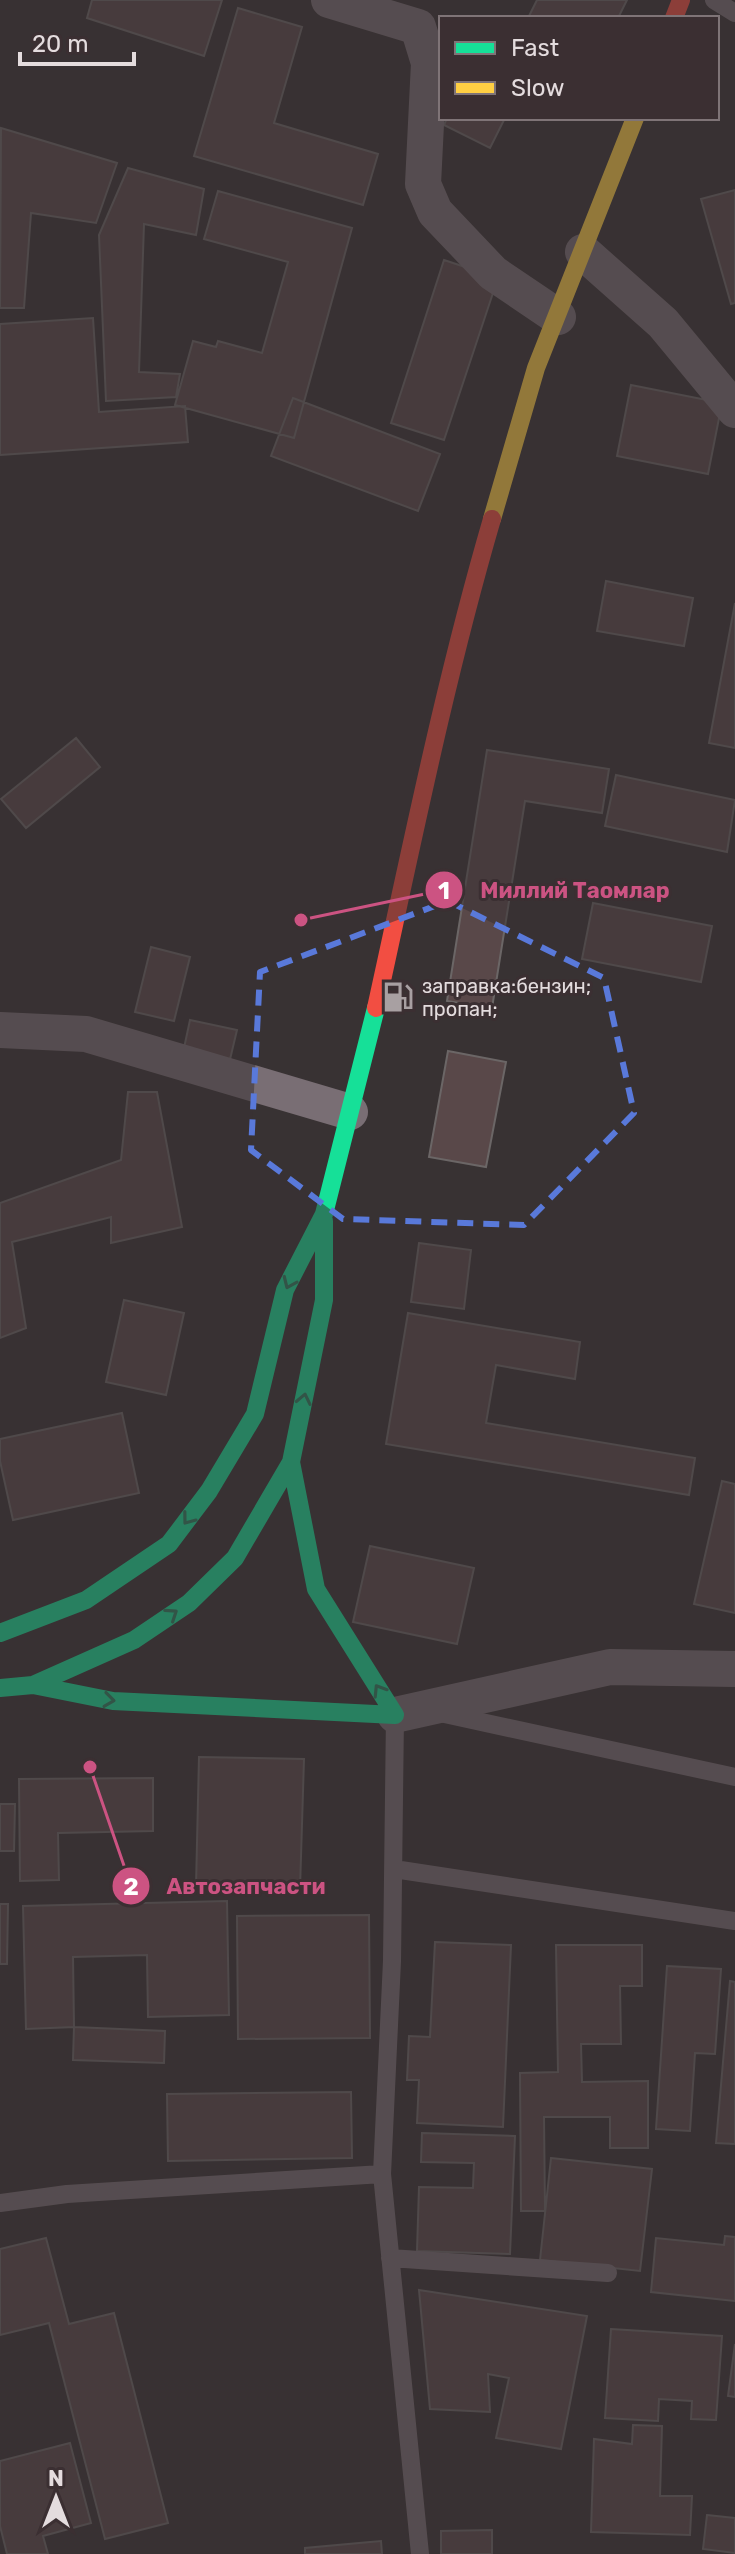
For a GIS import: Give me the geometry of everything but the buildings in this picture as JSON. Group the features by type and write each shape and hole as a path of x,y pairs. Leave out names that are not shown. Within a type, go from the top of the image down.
{"main road":[{"path":"0,1633 86,1600 169,1544 209,1491 255,1414 285,1290 324,1214 475,577 536,368 634,120"},
{"path":"33,1685 134,1640 189,1603 235,1558 291,1462 324,1300 324,1214"},
{"path":"291,1462 316,1589 395,1715"},
{"path":"0,1688 33,1685 113,1701 395,1715"}],"street":[{"path":"329,0 418,27 429,63 423,184 435,212 493,273 558,317"},
{"path":"583,252 663,323 735,410"},
{"path":"0,1030 86,1034 350,1112"},
{"path":"395,1715 610,1667 735,1669"}],"lane":[{"path":"714,0 735,13"},
{"path":"420,2554 382,2174 392,1976 395,1715 423,1709 735,1777"},
{"path":"394,1869 735,1921"},
{"path":"0,2203 67,2194 382,2174"},
{"path":"390,2258 608,2273"}],"highlighted area":[{"path":"448,901 604,978 634,1113 524,1225 343,1219 251,1150 260,972"}],"traffic: fast":[{"path":"0,1633 86,1600 169,1544 209,1491 255,1414 285,1290 324,1214 376,1008"},
{"path":"0,1688 33,1685 134,1640 189,1603 235,1558 291,1462 324,1300 324,1221"},
{"path":"33,1685 113,1701 395,1715 316,1589 291,1462"}],"traffic: slow":[{"path":"492,519 536,368 634,120"}],"traffic: jam":[{"path":"675,16 681,0"},
{"path":"376,1008 444,701 492,519"}],"place":[{"name":"Миллий Таомлар","path":"301,920"},
{"name":"заправка:бензин; пропан;","path":"398,997"},
{"name":"Автозапчасти","path":"90,1767"}]}
